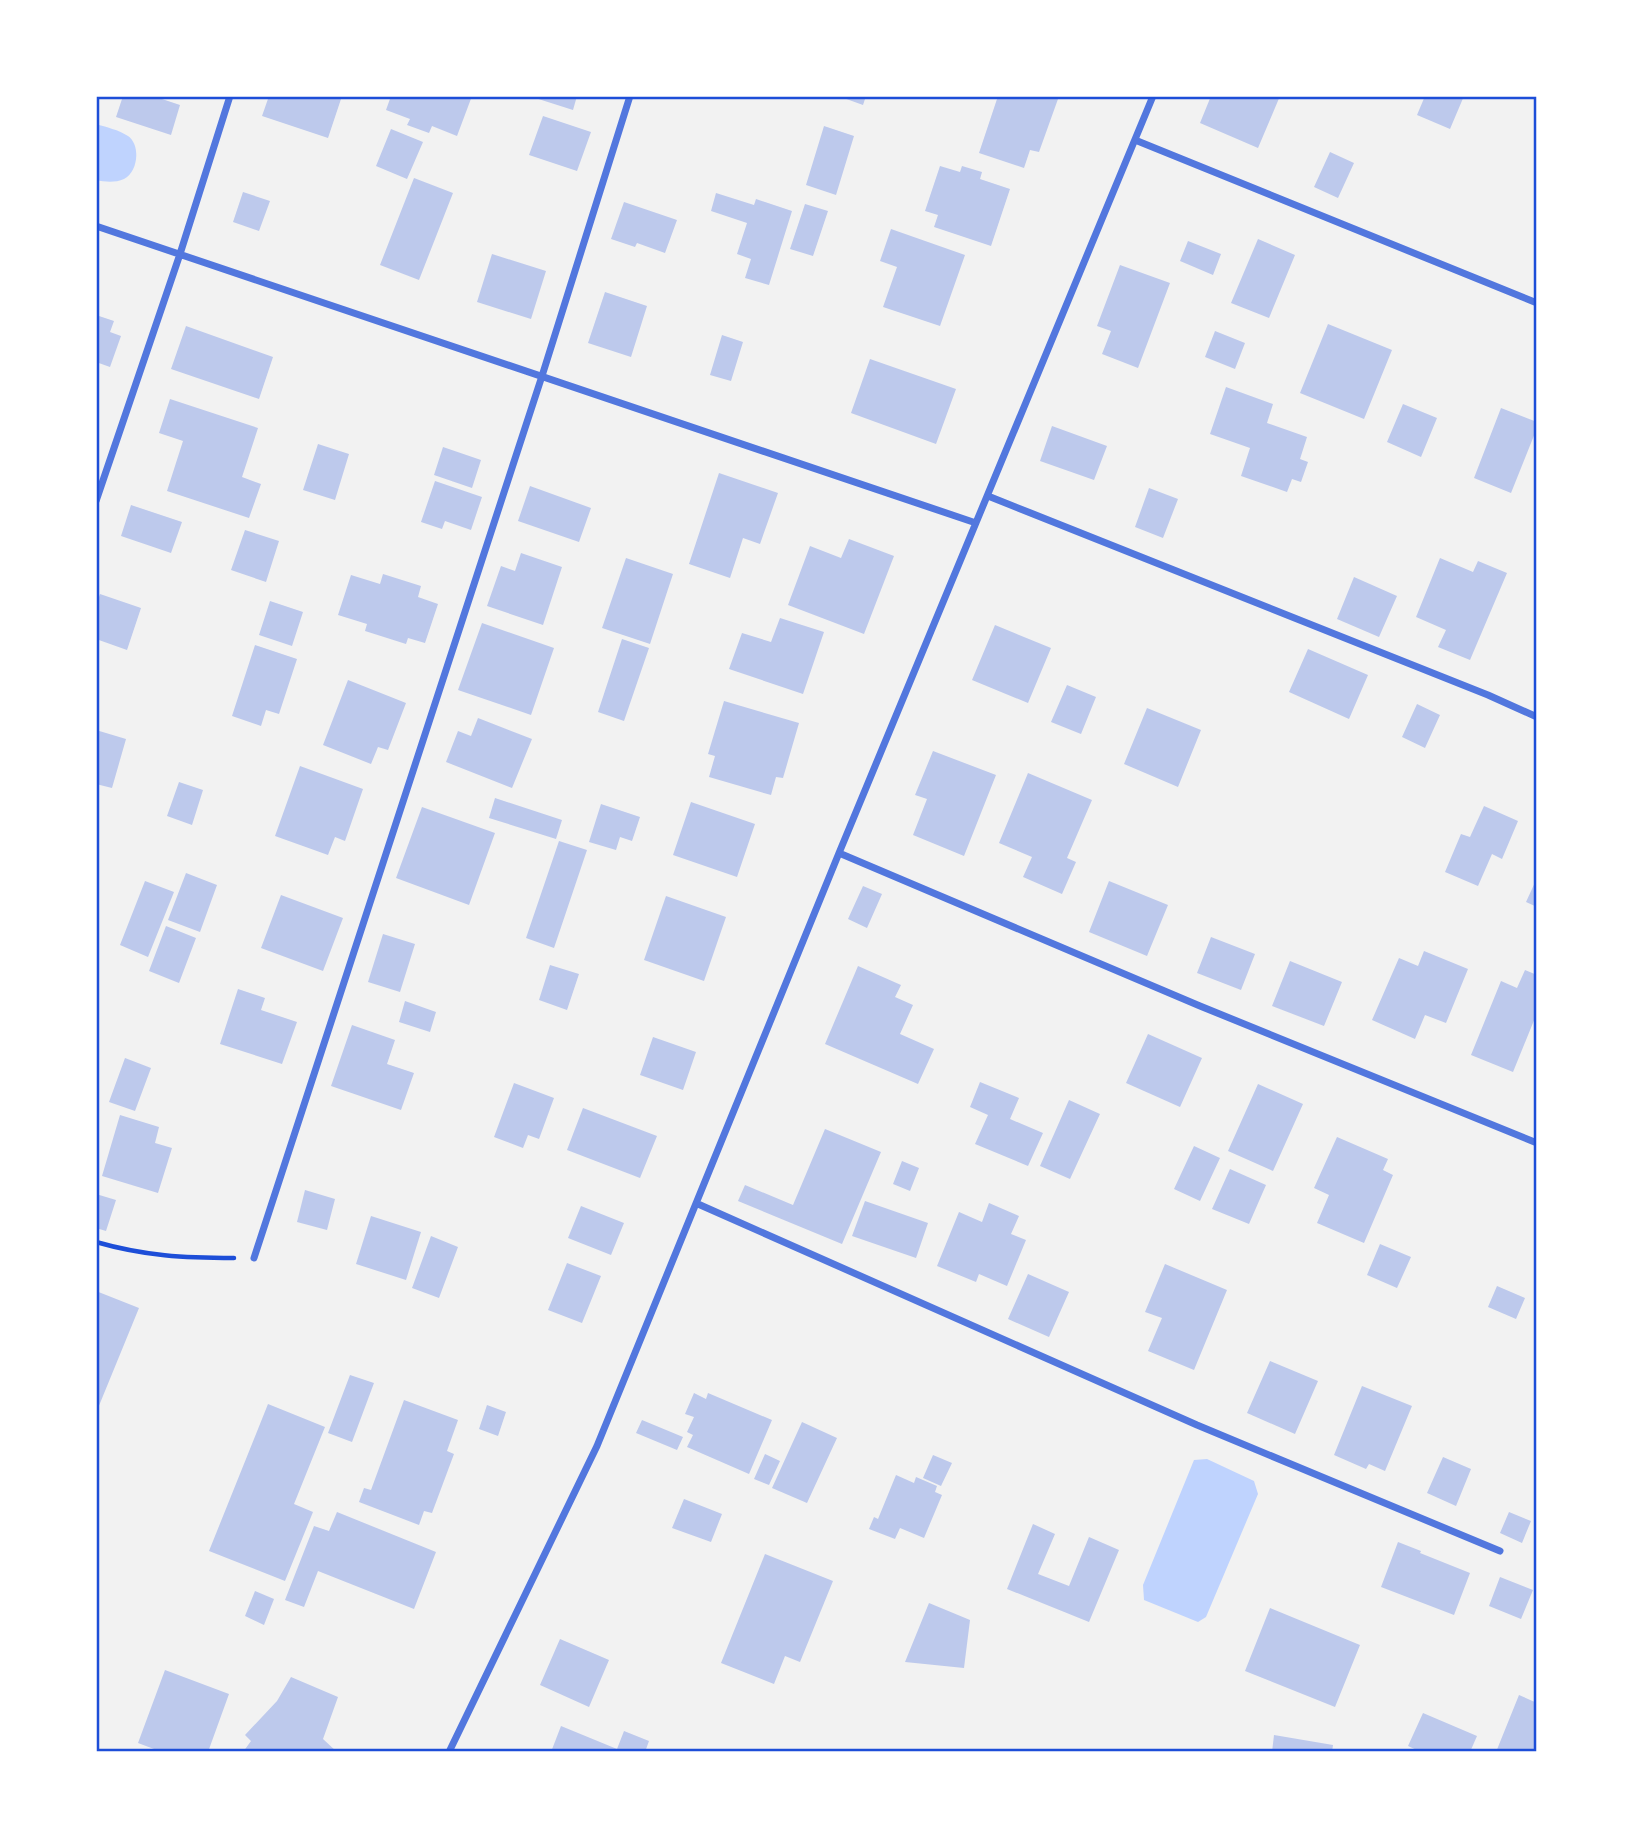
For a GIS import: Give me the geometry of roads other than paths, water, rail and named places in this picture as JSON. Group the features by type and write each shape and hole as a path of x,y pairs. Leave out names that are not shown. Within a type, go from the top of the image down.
{"street":[{"path":"96,501 180,254 230,96"},
{"path":"254,1258 542,376 630,96"},
{"path":"449,1752 597,1446 1153,96"},
{"path":"1135,140 1537,303"},
{"path":"96,226 976,523"},
{"path":"988,496 1488,695 1537,717"},
{"path":"839,853 1200,1006 1537,1143"},
{"path":"698,1204 1197,1425 1500,1551"}],"water":[{"path":"96,124 121,132 132,140 136,152 135,165 124,179 110,182 96,180"},
{"path":"1207,1459 1254,1481 1258,1494 1206,1617 1198,1622 1144,1600 1143,1585 1194,1460"}]}
